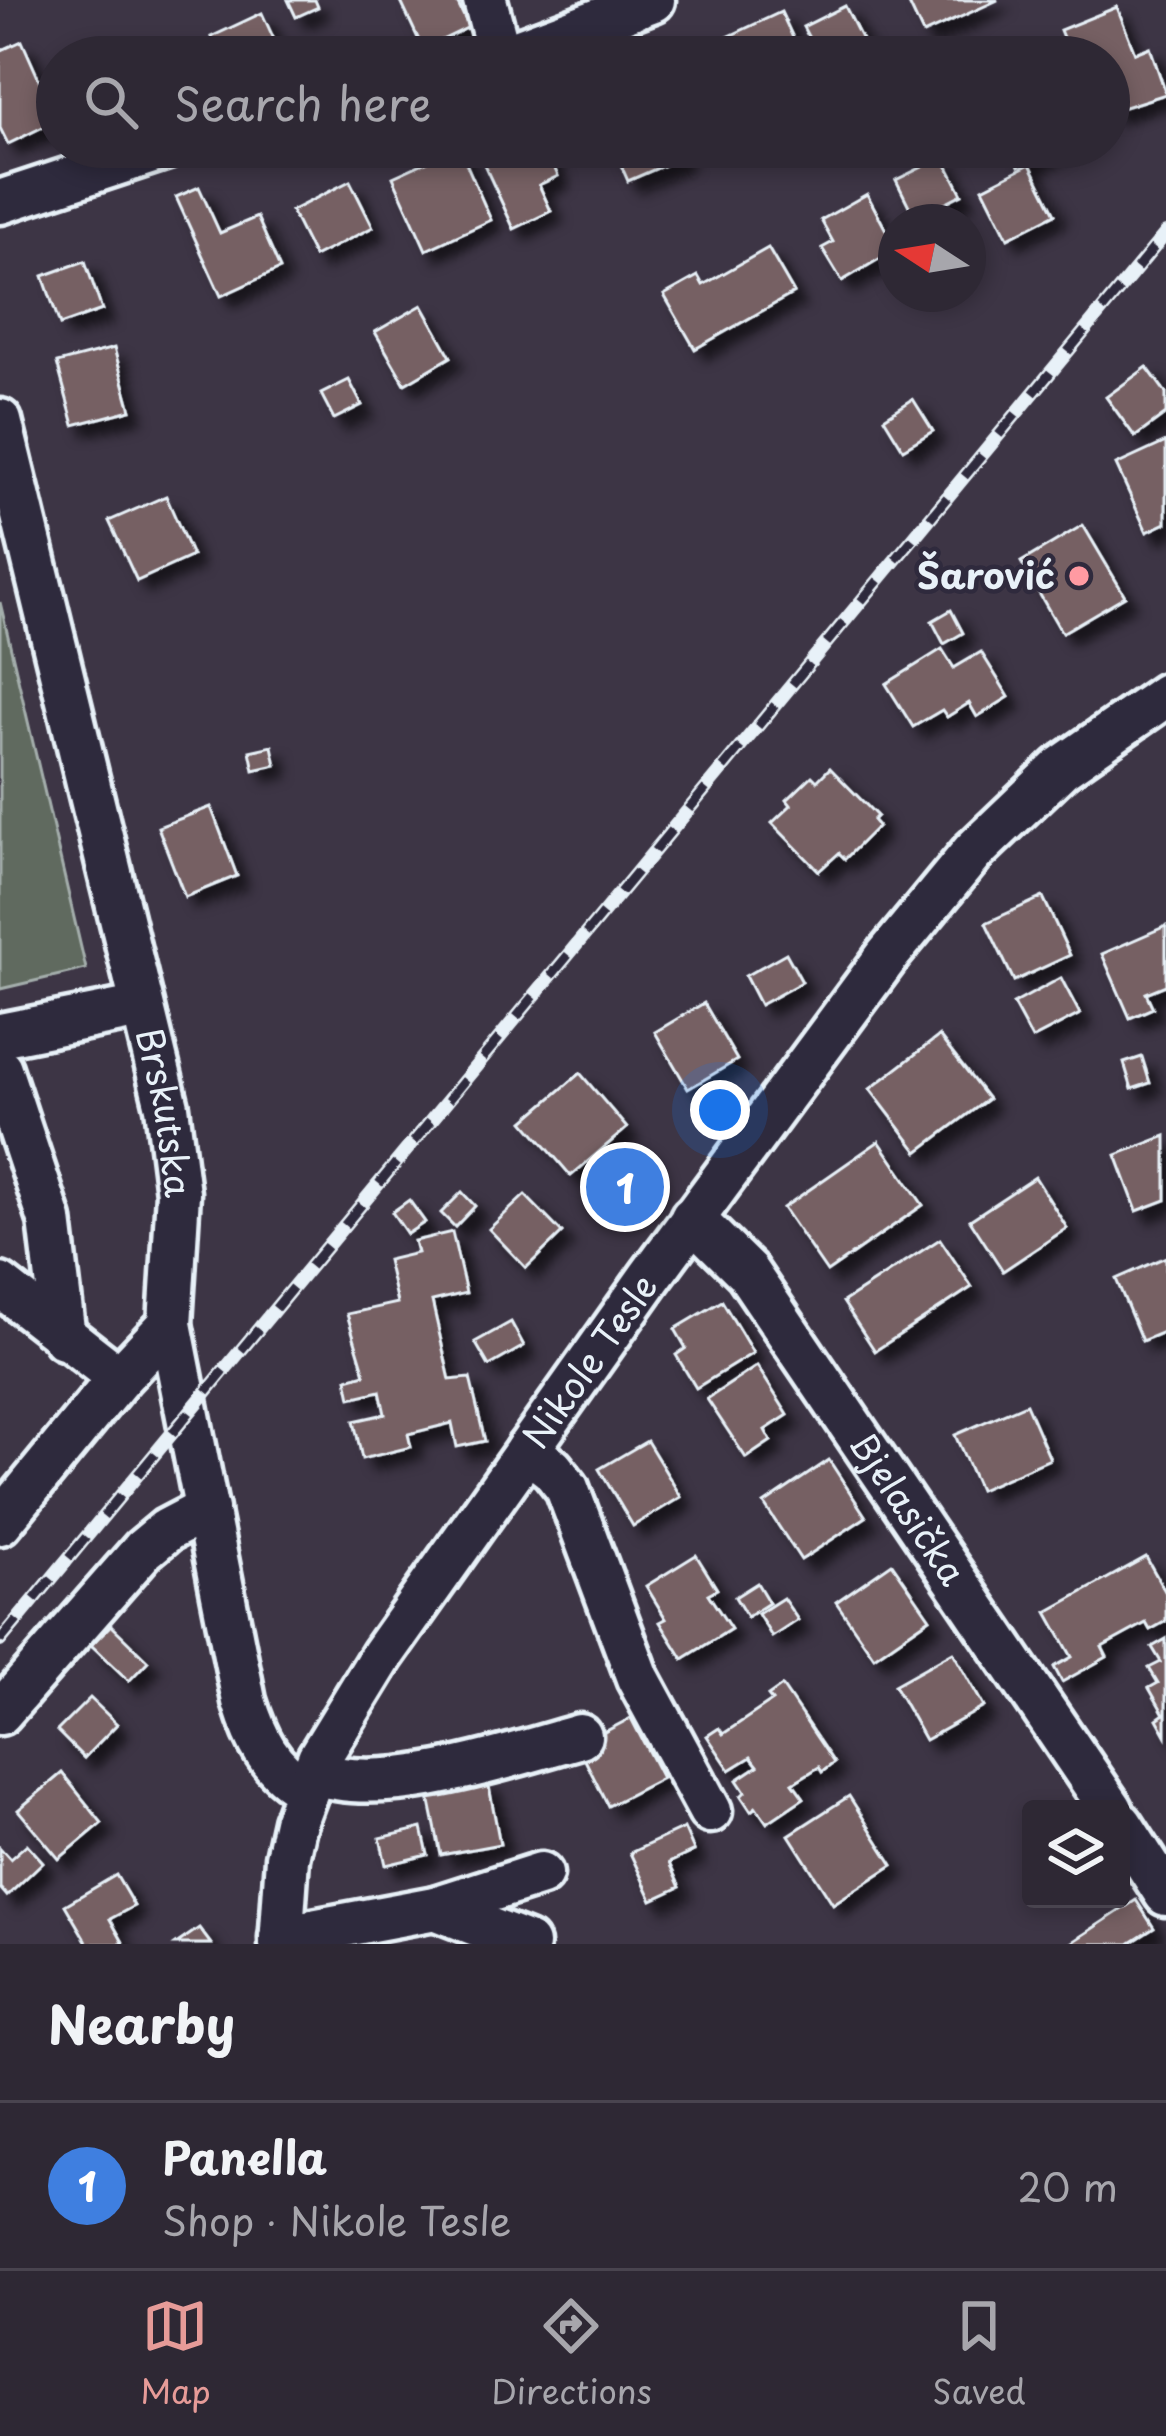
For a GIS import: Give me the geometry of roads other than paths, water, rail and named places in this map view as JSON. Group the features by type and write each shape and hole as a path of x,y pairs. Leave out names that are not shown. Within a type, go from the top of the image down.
{"street":[{"path":"485,0 495,36"},
{"path":"557,36 653,0"},
{"path":"0,202 103,168"},
{"name":"Brskutska","path":"0,421 176,1155 177,1232 170,1324 253,1729 272,1761 310,1780"},
{"name":"Nikole Tesle","path":"281,1940 287,1858 310,1780 382,1655 527,1450 888,955 973,852 1061,768 1166,695"},
{"path":"0,1035 141,1006"},
{"path":"0,1069 50,1220 64,1338"},
{"name":"Bjelasička","path":"692,1218 747,1272 1105,1800"},
{"path":"0,1285 119,1378"},
{"path":"0,1523 119,1378 170,1324"},
{"path":"527,1450 567,1488 638,1678 710,1811"},
{"path":"0,1713 143,1550 167,1530 207,1509"},
{"path":"310,1780 378,1782 500,1759 580,1736"},
{"path":"1143,1841 1166,1894"},
{"path":"281,1940 435,1908 541,1874"},
{"path":"435,1908 527,1944"}],"railway":[{"path":"0,1641 1166,233"}],"place":[{"name":"Šarović","path":"1079,576"},
{"name":"Panella","path":"625,1187"}]}
